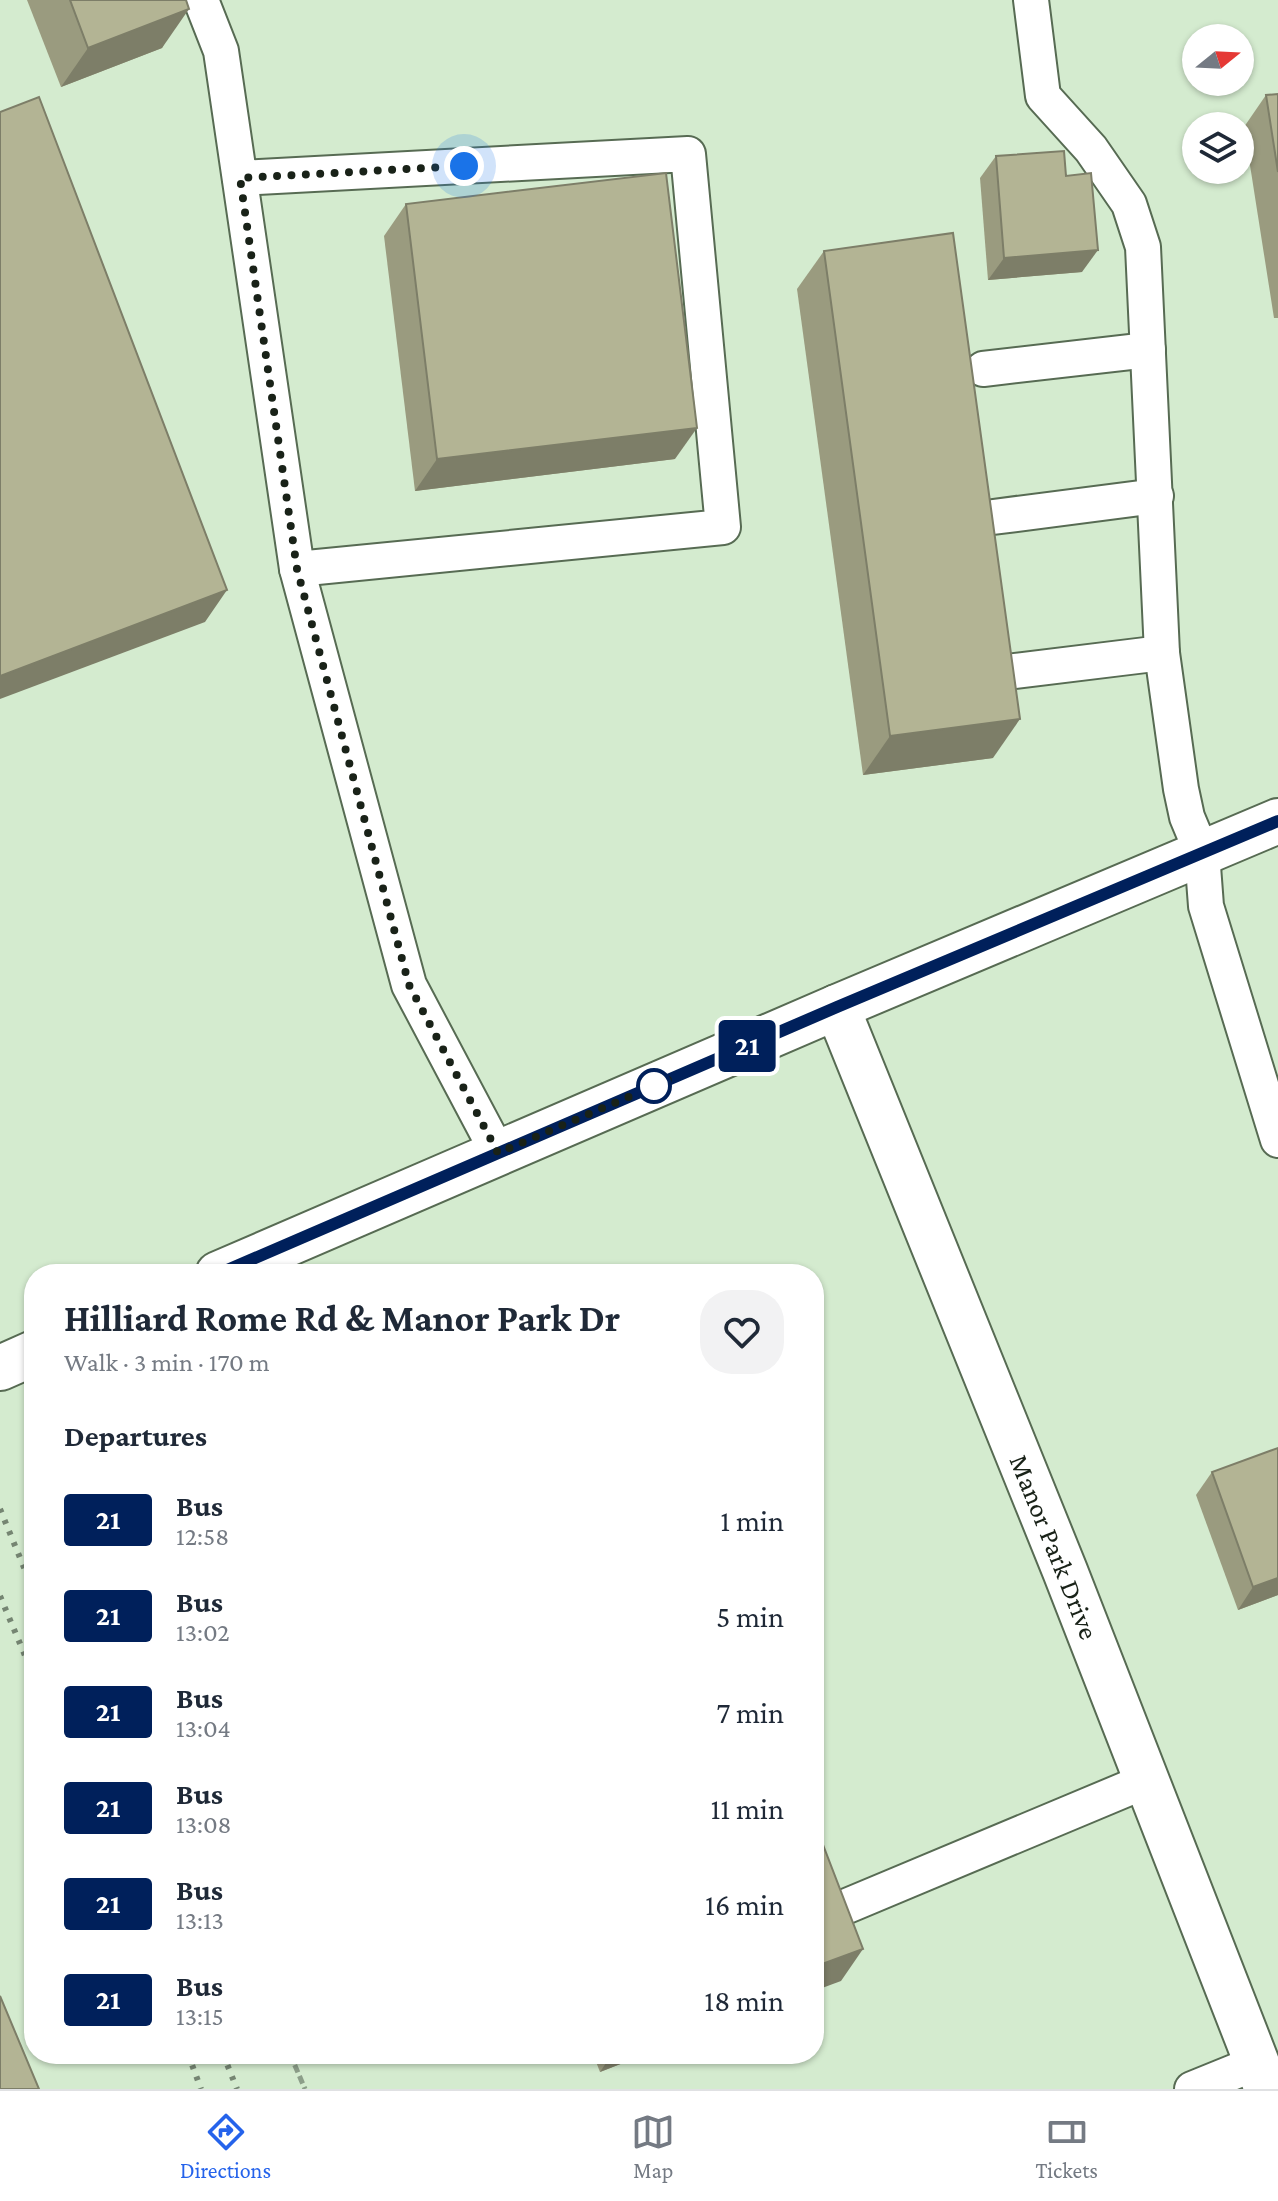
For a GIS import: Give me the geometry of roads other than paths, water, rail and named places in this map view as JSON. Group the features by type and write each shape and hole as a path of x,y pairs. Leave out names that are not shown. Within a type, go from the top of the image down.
{"main road":[{"path":"241,1264 1278,821"},
{"name":"Manor Park Drive","path":"837,1007 1148,1780 1262,2076"},
{"path":"0,1368 24,1357"}],"lane":[{"path":"201,0 221,51 297,569 409,985 498,1153"},
{"path":"1031,0 1043,96 1091,149 1129,204 1143,247 1162,653 1181,789 1187,817 1202,853 1206,906 1278,1140"},
{"path":"240,178 688,154 723,527 297,569"},
{"path":"983,369 1148,350"},
{"path":"993,517 1156,496"},
{"path":"1006,672 1162,653"},
{"path":"847,1906 1148,1780"},
{"path":"1192,2089 1262,2076"}],"railway":[{"path":"0,1509 24,1568"},
{"path":"0,1596 24,1653"},
{"path":"192,2064 201,2089"},
{"path":"227,2064 237,2089"}]}
